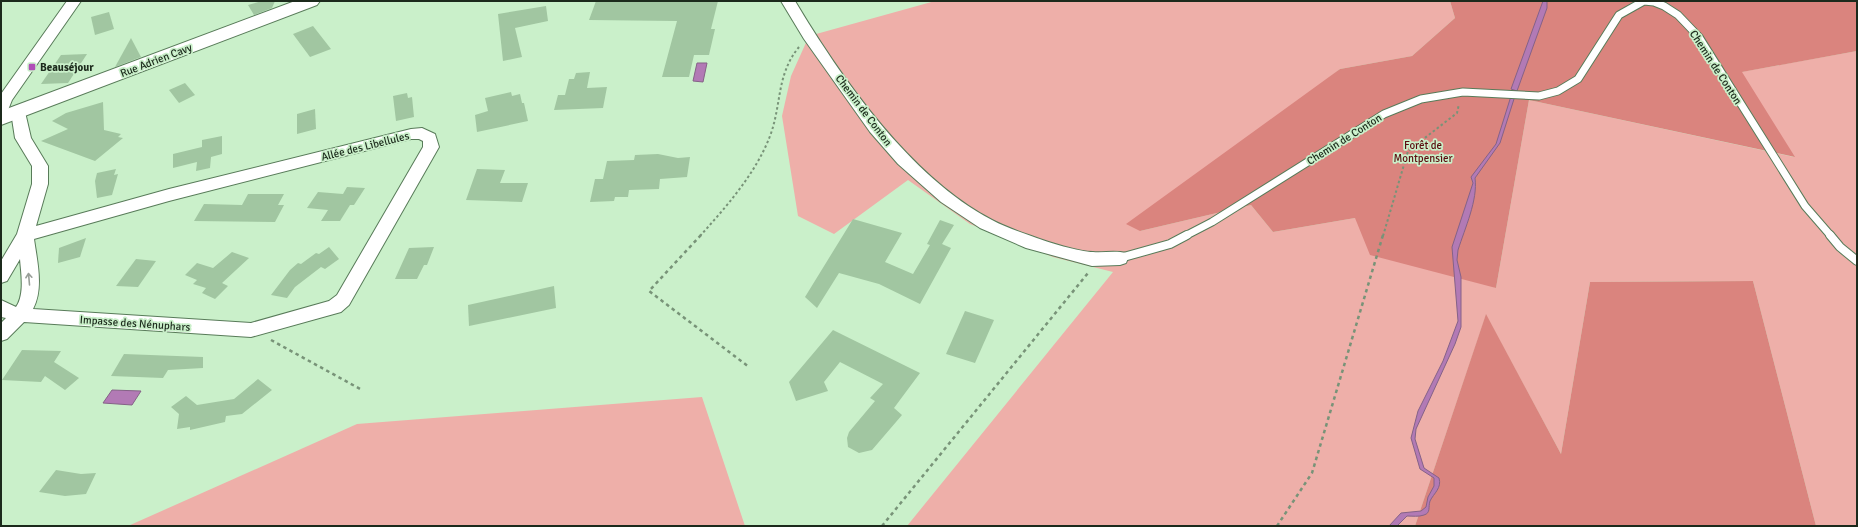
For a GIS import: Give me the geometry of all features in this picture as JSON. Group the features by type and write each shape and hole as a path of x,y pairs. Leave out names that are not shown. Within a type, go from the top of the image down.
{"main road":[{"name":"Rue Adrien Cavy","path":"6,114 311,1"}],"street":[{"path":"1,276 25,235 40,184 40,166 6,114 5,99 74,1"},
{"name":"Chemin de Conton","path":"788,1 809,36 875,128 904,160 947,198 986,224 1032,242 1092,259 1120,258"},
{"name":"Allée des Libellules","path":"25,235 169,195 411,134 422,133 430,138 431,147 343,300 335,307 251,330"},
{"path":"1,334 20,316 27,306 30,295 25,235"},
{"path":"1,307 5,311 20,316"},
{"name":"Impasse des Nénuphars","path":"20,316 251,330"}],"lane":[{"name":"Chemin de Conton","path":"1120,258 1170,244 1212,222 1384,114 1421,99 1463,92 1539,96 1558,91 1578,79 1619,15 1634,5 1644,1 1654,2 1664,6 1678,15 1698,37 1804,206 1840,247 1857,261"}],"path":[{"path":"749,367 649,291 717,219 758,159 773,127 782,75 794,53 809,36"},
{"path":"1277,526 1312,473 1408,151 1457,113 1463,92"},
{"path":"882,526 1089,272 1092,259"},
{"path":"251,330 362,390"}],"shaded area":[{"path":"935,1 1450,1 1455,18 1412,56 1340,69 1140,231 1251,205 1273,232 1355,218 1496,288 1529,100 1794,157 1741,72 1857,51 1857,526 1816,526 1753,281 1590,282 1561,454 1486,315 1415,526 907,526 1113,272 1053,257 970,224 908,180 834,234 798,216 782,116 791,76 809,36"},
{"path":"1543,1 1547,1 1547,8 1517,91 1511,89"},
{"path":"697,63 707,63 703,82 693,81"},
{"path":"1511,96 1514,99 1500,143 1475,178 1475,195 1473,205 1458,250 1457,260 1461,277 1461,327 1455,344 1416,429 1415,439 1424,468 1439,478 1440,482 1430,501 1428,513 1420,516 1407,516 1397,526 1389,526 1401,513 1421,511 1426,507 1428,497 1434,486 1434,478 1420,469 1411,438 1418,411 1443,361 1458,321 1452,247 1473,183 1471,177 1496,144"},
{"path":"112,390 141,391 132,405 103,403"},
{"path":"702,397 745,526 128,526 357,424"}],"green space":[{"name":"Forêt de Montpensier","path":"1450,1 1857,1 1857,51 1742,72 1795,157 1529,100 1496,288 1370,255 1355,218 1273,232 1251,205 1140,231 1126,224 1340,69 1412,56 1455,18"},
{"path":"1753,281 1816,526 1415,526 1486,314 1561,454 1590,282"}],"building":[{"path":"262,1 275,1 272,8 254,15 248,5"},
{"path":"596,1 718,1 711,29 715,29 709,55 694,55 689,77 662,77 677,21 589,20"},
{"path":"546,6 548,21 515,28 522,57 503,61 498,14"},
{"path":"109,12 114,29 95,35 91,17"},
{"path":"313,26 331,49 310,57 293,34"},
{"path":"131,38 141,57 115,67"},
{"path":"87,54 68,83 41,84 61,55"},
{"path":"590,72 587,88 607,87 603,108 554,110 558,95 565,95 569,79 574,79 576,73"},
{"path":"185,83 195,95 179,103 169,90"},
{"path":"511,92 512,96 520,94 522,103 524,103 528,121 477,132 475,115 488,111 485,98"},
{"path":"407,93 408,98 412,97 414,117 396,121 393,96"},
{"path":"103,102 104,130 121,134 118,137 123,138 95,161 41,141 68,129 52,121 66,113"},
{"path":"315,109 316,129 297,134 297,114"},
{"path":"222,136 222,154 211,157 210,168 196,171 197,162 173,168 173,154 202,147 202,140"},
{"path":"658,154 678,158 690,157 687,177 660,179 659,189 629,190 628,197 615,197 614,201 590,202 595,179 603,179 607,161 634,160 635,155"},
{"path":"116,169 114,175 118,174 112,195 97,198 95,181 97,173"},
{"path":"477,169 505,170 500,183 528,183 522,202 466,200"},
{"path":"347,187 365,188 354,205 350,205 340,221 321,221 328,210 307,208 318,192 343,194"},
{"path":"248,194 284,194 278,205 284,205 275,222 194,221 204,204 242,205"},
{"path":"853,219 902,233 885,262 913,274 930,245 927,244 940,220 954,225 942,244 951,248 920,304 879,284 839,273 817,308 805,297"},
{"path":"86,238 80,257 58,263 59,248"},
{"path":"329,247 339,259 325,269 321,267 295,287 287,298 271,295 290,270 298,263 301,264 316,253 319,254"},
{"path":"434,247 427,265 424,265 417,279 395,279 409,248"},
{"path":"232,252 249,258 222,283 228,286 215,299 202,293 206,288 193,284 197,280 185,275 197,263 213,268"},
{"path":"136,259 156,261 138,287 116,286"},
{"path":"554,286 556,308 469,326 468,305"},
{"path":"965,311 994,320 975,363 946,354"},
{"path":"833,330 920,373 894,408 902,415 872,450 859,453 848,447 847,438 849,432 875,401 870,398 883,384 840,362 824,382 828,391 796,401 789,382"},
{"path":"22,350 61,351 54,362 79,378 65,390 45,376 41,382 2,380"},
{"path":"124,354 203,357 203,368 168,370 163,378 111,376"},
{"path":"258,379 272,390 242,414 226,416 225,422 190,430 190,427 177,429 179,414 171,407 186,396 197,405 234,399"},
{"path":"56,470 81,474 96,473 86,494 65,496 39,492"}],"place":[{"name":"Beauséjour","path":"32,67"}]}
